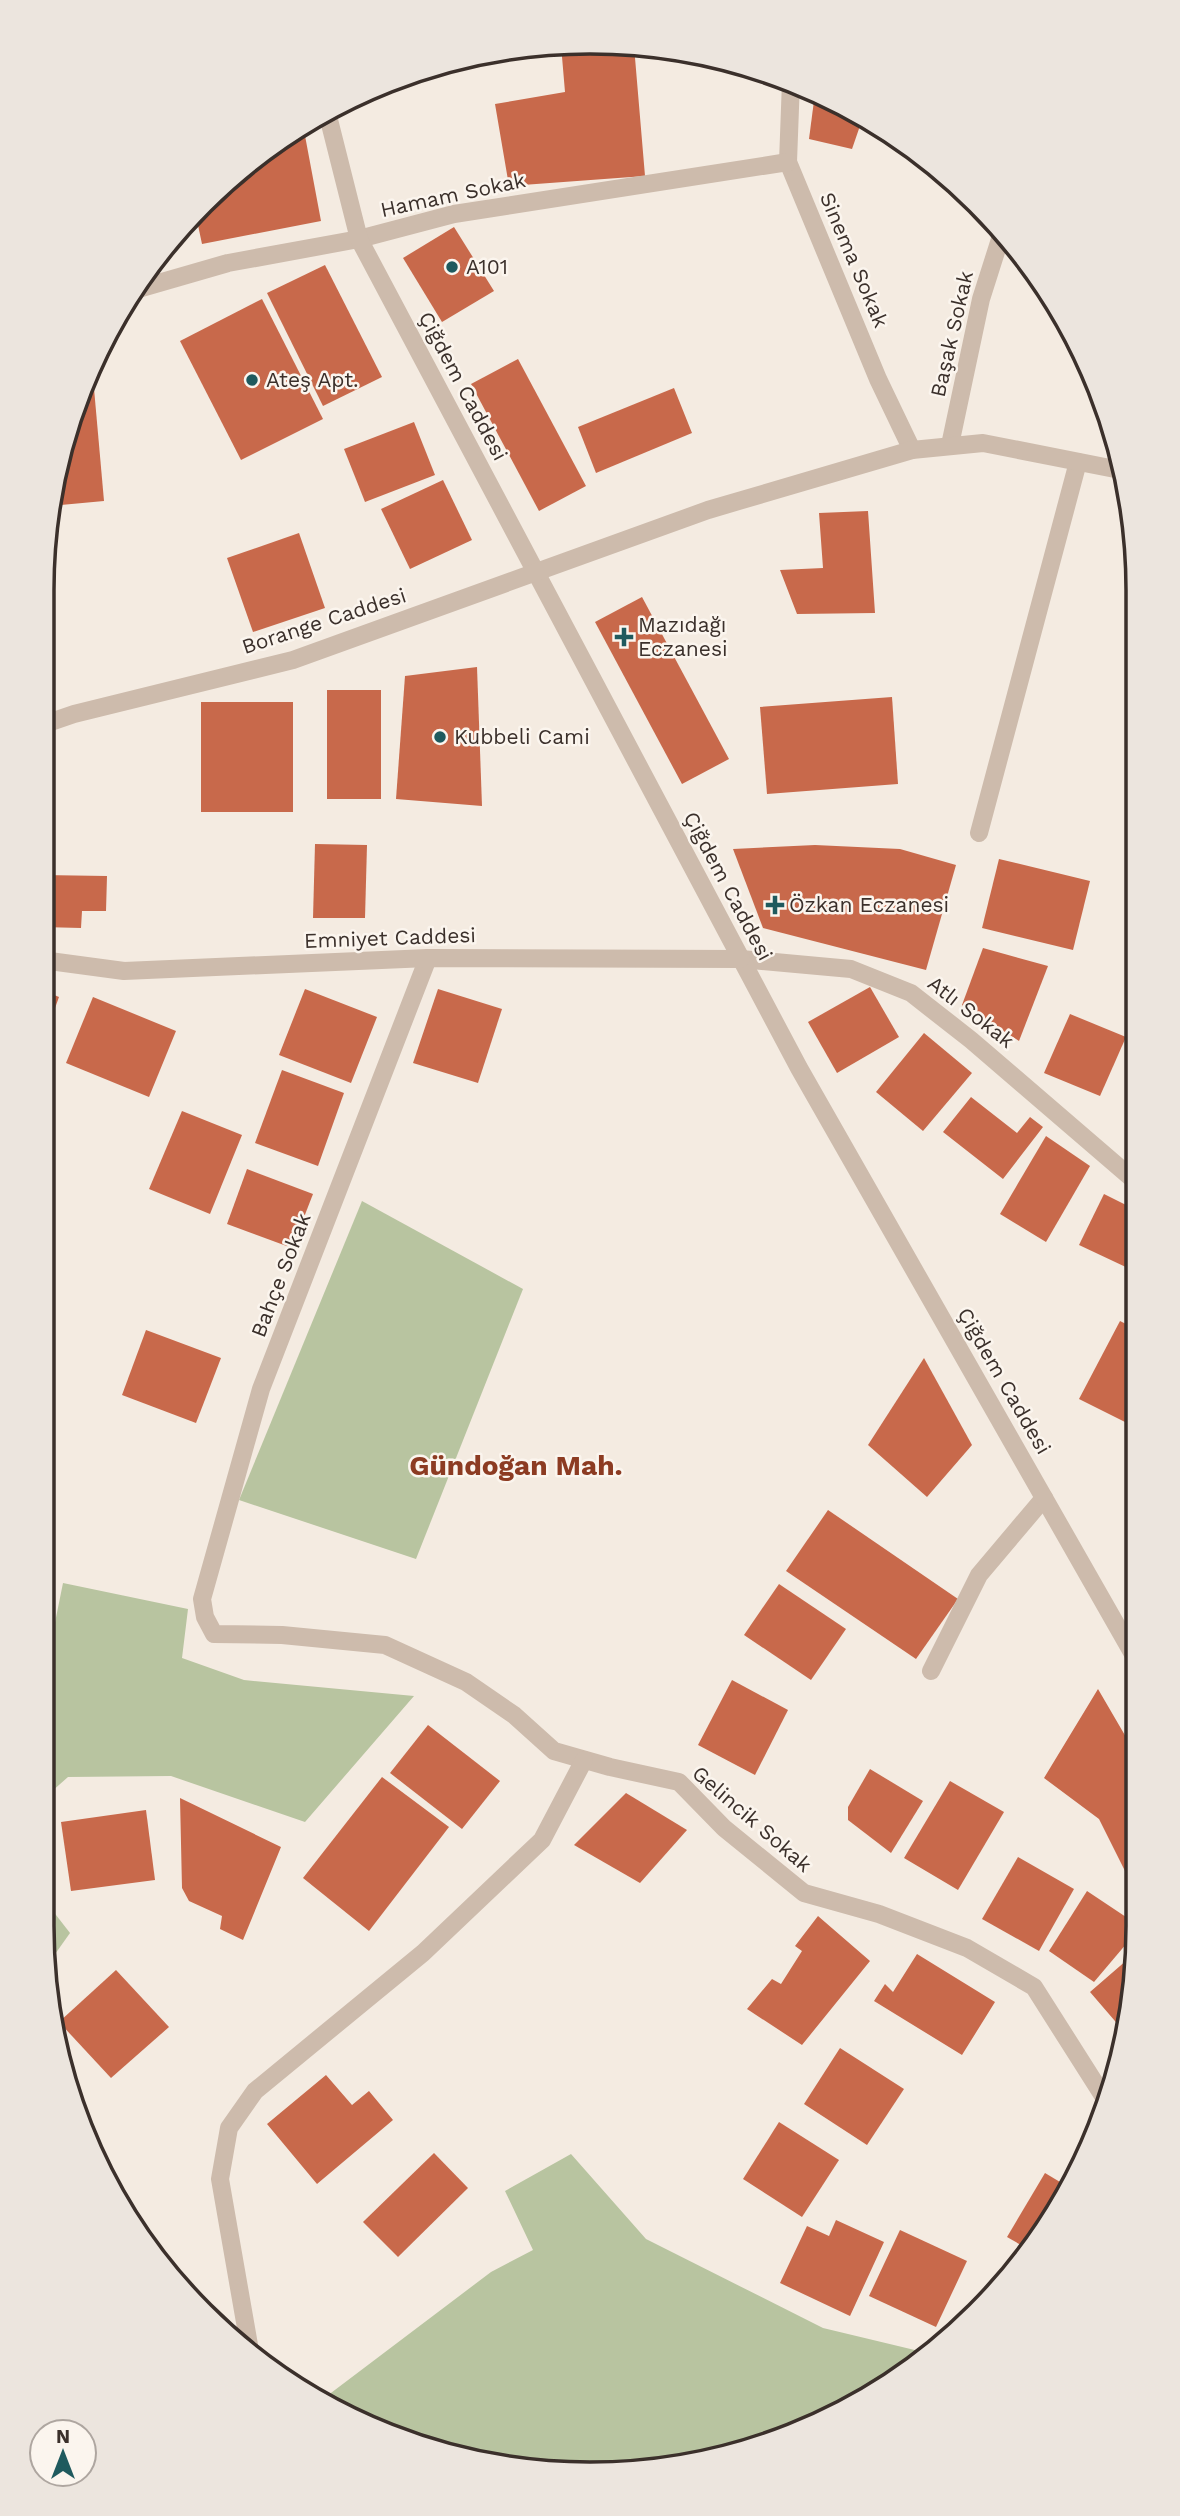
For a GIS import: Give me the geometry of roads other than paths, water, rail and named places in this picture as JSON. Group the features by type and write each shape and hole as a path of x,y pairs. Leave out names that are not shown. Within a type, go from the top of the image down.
{"street":[{"name":"Sinema Sokak","path":"791,93 788,162 878,379 912,450"},
{"name":"Çiğdem Caddesi","path":"330,122 359,239 799,1068 1126,1642"},
{"name":"Hamam Sokak","path":"150,286 228,263 359,239 454,214 788,162"},
{"name":"Başak Sokak","path":"950,445 981,299 999,244"},
{"name":"Borange Caddesi","path":"54,721 293,660 708,510 912,450 983,443 1111,468"},
{"path":"979,833 1078,462"},
{"name":"Emniyet Caddesi","path":"54,962 124,971 429,958 741,958"},
{"name":"Bahçe Sokak","path":"205,1617 202,1600 261,1389 429,958"},
{"name":"Atlı Sokak","path":"741,958 851,969 911,993 971,1040 1126,1173"},
{"path":"931,1671 979,1575 1044,1498"},
{"name":"Gelincik Sokak","path":"205,1617 214,1634 282,1635 384,1645 466,1682 514,1715 554,1751 679,1782 724,1828 804,1893 879,1914 967,1948 1034,1987 1099,2090"},
{"path":"248,2338 220,2179 229,2129 255,2091 423,1953 542,1840 584,1760"}],"place":[{"name":"A101","path":"452,267"},
{"name":"Ateş Apt.","path":"252,380"},
{"name":"Mazıdağı Eczanesi","path":"624,637"},
{"name":"Kubbeli Cami","path":"440,737"},
{"name":"Özkan Eczanesi","path":"775,905"}],"district":[{"name":"Gündoğan Mah.","path":"516,1465"}]}
